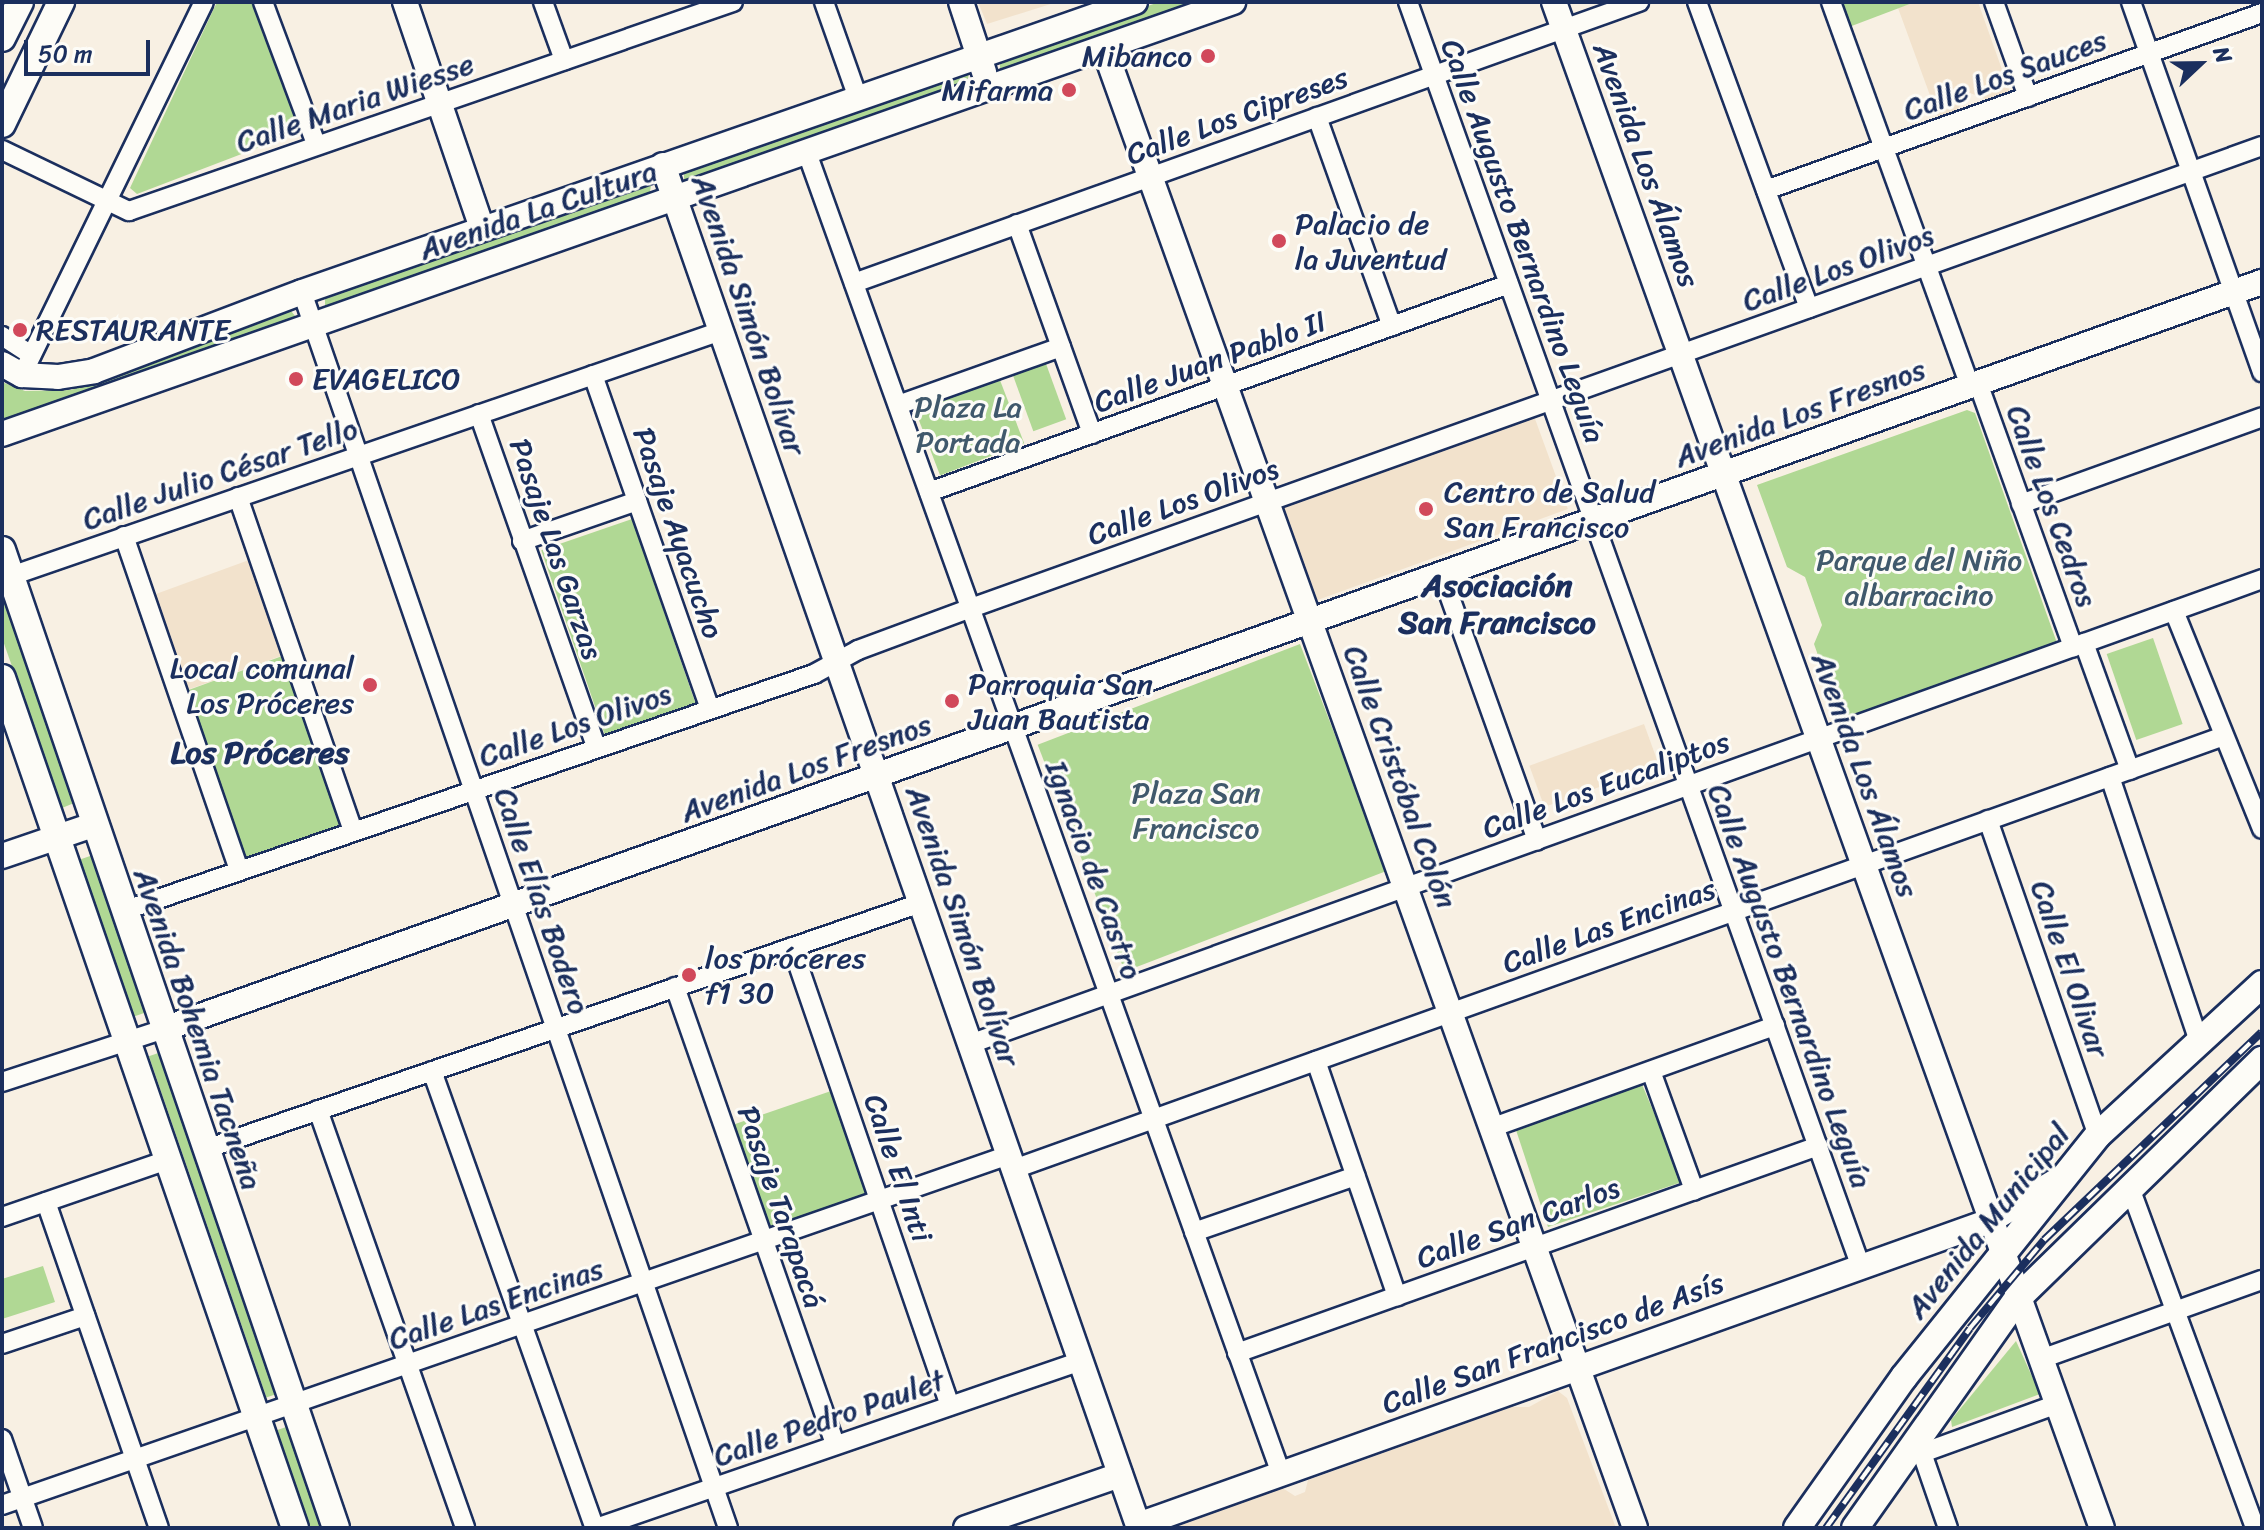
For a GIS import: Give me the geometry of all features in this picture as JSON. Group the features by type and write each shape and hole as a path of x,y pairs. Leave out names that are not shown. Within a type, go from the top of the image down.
{"main road":[{"path":"2,38 20,2"},
{"path":"2,124 61,2"},
{"name":"Avenida Bohemia Tacneña","path":"2,550 93,825 336,1528"},
{"path":"2,678 129,1038 295,1528"},
{"name":"Avenida Municipal","path":"1797,1528 2002,1251 2098,1135 2262,984"},
{"path":"1855,1528 1914,1452 2018,1298 2129,1185 2261,1063"}],"street":[{"path":"18,365 107,204 204,2"},
{"path":"263,2 316,144"},
{"path":"405,2 482,228"},
{"path":"543,2 564,60"},
{"name":"Calle Maria Wiesse","path":"2,150 107,204 129,211 733,2"},
{"path":"824,2 858,98"},
{"path":"961,2 990,87"},
{"name":"Avenida La Cultura","path":"18,365 58,377 94,371 482,228 979,57 1091,10 1135,2"},
{"name":"Avenida La Cultura","path":"2,434 1233,2"},
{"name":"Calle Augusto Bernardino Leguía","path":"1408,2 1861,1267"},
{"name":"Avenida Los Álamos","path":"1554,2 2102,1528"},
{"name":"Calle Los Cipreses","path":"854,283 1639,2"},
{"path":"1697,2 1809,308"},
{"name":"Calle Los Cedros","path":"1831,2 1925,266 2130,770"},
{"path":"1994,2 2028,97"},
{"path":"2131,2 2262,372"},
{"name":"Calle Los Sauces","path":"1766,190 2262,13"},
{"name":"Calle Cristóbal Colón","path":"1104,48 1635,1528"},
{"path":"1317,117 1392,326"},
{"name":"Calle Los Olivos","path":"123,911 814,674 837,661 971,608 2262,146"},
{"name":"Ignacio de Castro","path":"806,150 1281,1474"},
{"name":"Avenida Simón Bolívar","path":"663,165 1138,1527"},
{"path":"1017,224 1092,434"},
{"name":"Avenida Los Fresnos","path":"3,1078 164,1029 514,906 2262,282"},
{"name":"Calle Juan Pablo II","path":"929,492 1509,284"},
{"name":"Calle Elías Bodero","path":"302,292 728,1528"},
{"name":"Calle Julio César Tello","path":"11,576 721,331"},
{"path":"2,336 18,365"},
{"path":"898,405 1061,347"},
{"name":"Pasaje Ayacucho","path":"593,375 710,709"},
{"name":"Pasaje Las Garzas","path":"479,414 596,747"},
{"path":"2021,504 2262,417"},
{"path":"238,497 353,831"},
{"path":"522,541 637,501"},
{"path":"124,536 239,870"},
{"path":"1442,575 1537,840"},
{"name":"Calle Los Eucaliptos","path":"970,1044 2262,579"},
{"path":"2174,611 2262,829"},
{"name":"Calle Las Encinas","path":"2,1505 879,1200 1154,1119 2224,736"},
{"path":"2110,777 2199,1041"},
{"name":"Calle El Olivar","path":"1988,820 2098,1135"},
{"path":"2,856 93,825"},
{"path":"206,1149 921,903"},
{"name":"Calle El Inti","path":"792,947 950,1406"},
{"name":"Pasaje Tarapacá","path":"675,987 835,1445"},
{"path":"1491,1128 1775,1026"},
{"path":"1316,1061 1397,1296"},
{"path":"432,1071 596,1528"},
{"path":"1651,1071 1694,1190"},
{"path":"318,1110 465,1528"},
{"name":"Calle San Carlos","path":"1237,1353 1818,1146"},
{"path":"2,1217 170,1159"},
{"path":"1194,1232 1356,1176"},
{"name":"Calle San Francisco de Asís","path":"1138,1527 1990,1221 2063,1178"},
{"path":"2129,1185 2255,1528"},
{"path":"46,1202 159,1528"},
{"path":"2041,1359 2262,1280"},
{"path":"2,1344 85,1316"},
{"name":"Calle Pedro Paulet","path":"596,1528 1081,1361"},
{"path":"1948,1528 1914,1452 2057,1404"},
{"path":"2,1439 33,1528"},
{"path":"966,1528 992,1524 1120,1475"}],"shaded area":[{"path":"978,2 1057,2 987,24"},
{"path":"1915,2 1978,2 2010,92 1988,100 1970,93 1957,110 1939,120 1898,8"},
{"name":"Centro de Salud San Francisco","path":"1534,416 1568,509 1317,600 1283,507"},
{"path":"249,560 284,655 188,690 153,595"},
{"path":"1644,724 1659,765 1544,807 1529,766"},
{"path":"1558,1391 1567,1398 1616,1528 1166,1527 1281,1487 1295,1496 1305,1492 1308,1480 1511,1407 1529,1407"}],"green space":[{"path":"217,2 254,2 304,130 137,194 130,188"},
{"path":"1159,2 1198,2 1004,71 1000,69 1000,59"},
{"path":"1839,2 1915,2 1849,27"},
{"path":"963,72 969,73 967,84 684,180 684,170"},
{"path":"644,184 651,186 649,197 325,308 325,298"},
{"path":"291,311 296,317 294,323 2,426 2,382 25,391 71,390"},
{"path":"1045,361 1066,419 1033,431 1012,373"},
{"name":"Plaza La Portada","path":"998,375 1024,443 940,475 914,407"},
{"name":"Parque del Niño albarracino","path":"1967,410 1975,413 2057,643 1841,720 1814,644 1822,625 1805,577 1787,567 1757,485"},
{"path":"632,519 696,704 605,736 541,550"},
{"path":"2,584 79,801 62,808 2,638"},
{"path":"2153,638 2183,724 2136,740 2107,654"},
{"name":"Plaza San Francisco","path":"1300,644 1387,871 1125,972 1038,745"},
{"path":"285,655 347,824 243,862 182,693"},
{"path":"96,854 150,1011 134,1016 80,860"},
{"path":"164,1051 282,1392 266,1398 149,1056"},
{"path":"1641,1082 1681,1177 1679,1183 1548,1227 1515,1127"},
{"path":"831,1091 867,1196 771,1229 735,1124"},
{"path":"43,1266 55,1302 2,1319 2,1279"},
{"path":"2016,1341 2040,1394 1952,1427 1951,1420"},
{"path":"292,1425 327,1528 309,1528 276,1431"}],"railway":[{"path":"1826,1528 1970,1328 2044,1240 2262,1032"}],"place":[{"name":"Mibanco","path":"1208,56"},
{"name":"Mifarma","path":"1069,90"},
{"name":"Palacio de la Juventud","path":"1279,241"},
{"name":"RESTAURANTE","path":"20,330"},
{"name":"EVAGELICO","path":"296,379"},
{"name":"Centro de Salud San Francisco","path":"1426,509"},
{"name":"Local comunal Los Próceres","path":"370,685"},
{"name":"Parroquia San Juan Bautista","path":"952,701"},
{"name":"los próceres f1 30","path":"689,975"}],"district":[{"name":"Asociación San Francisco","path":"1497,606"},
{"name":"Los Próceres","path":"260,753"}]}
